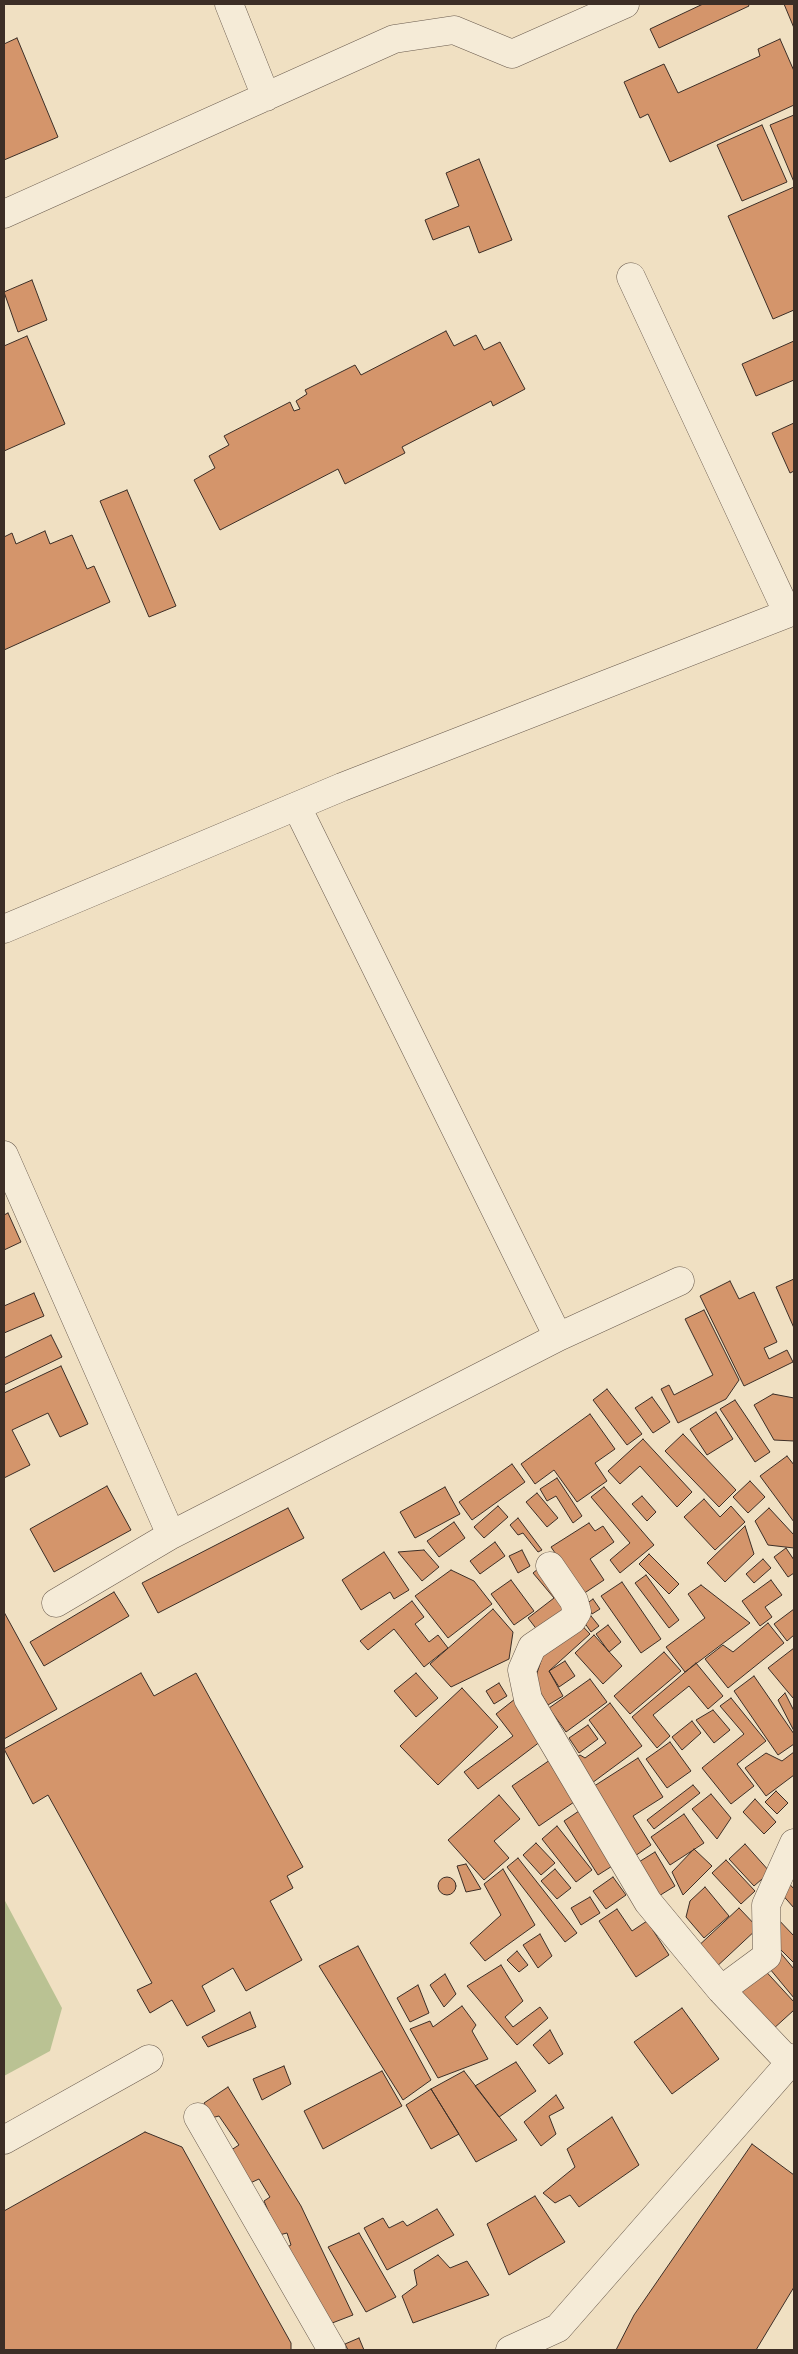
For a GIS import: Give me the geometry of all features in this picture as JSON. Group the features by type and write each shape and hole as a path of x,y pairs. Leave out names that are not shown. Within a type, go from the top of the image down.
{"street":[{"path":"229,4 266,97"},
{"path":"4,214 394,39 454,30 512,54 579,13 625,4"},
{"path":"4,929 342,787 791,611 631,277"},
{"path":"297,807 558,1337"},
{"path":"4,1155 171,1535"},
{"path":"56,1603 171,1535 558,1337 680,1281"},
{"path":"510,2350 558,2328 792,2061 720,1990 648,1902 528,1700 522,1670 532,1647 572,1620 577,1612 574,1601 550,1566"},
{"path":"720,1990 766,1956 766,1905 794,1843"},
{"path":"4,2140 149,2059"},
{"path":"198,2117 332,2350"}],"green space":[{"path":"4,1899 62,2008 50,2051 4,2076"}],"building":[{"path":"703,4 748,4 749,6 659,48 650,29"},
{"path":"784,4 794,4 794,28"},
{"path":"17,38 58,137 4,160 4,44"},
{"path":"780,39 794,71 794,105 670,162 648,114 640,118 624,82 664,64 678,93 760,56 758,49"},
{"path":"794,115 794,182 770,125"},
{"path":"762,125 787,182 742,201 717,145"},
{"path":"479,159 512,240 479,253 469,226 433,240 425,220 459,206 446,173"},
{"path":"794,187 794,310 773,319 728,216"},
{"path":"32,280 47,320 18,332 4,292"},
{"path":"446,331 454,346 476,335 484,350 500,342 525,389 493,406 491,401 402,447 405,453 345,484 338,469 220,530 194,480 215,468 209,456 229,445 224,436 290,402 294,411 300,409 296,401 307,394 305,390 355,365 361,375"},
{"path":"27,336 65,424 4,451 4,346"},
{"path":"794,341 794,380 756,396 742,364"},
{"path":"794,423 794,471 790,473 772,433"},
{"path":"127,490 176,606 149,617 100,501"},
{"path":"45,531 50,544 72,535 87,569 94,566 110,602 4,650 4,537 12,533 16,544"},
{"path":"8,1213 21,1242 4,1250 4,1215"},
{"path":"794,1279 794,1328 776,1287"},
{"path":"730,1281 739,1299 754,1292 777,1342 764,1348 769,1359 787,1350 793,1362 744,1386 700,1296"},
{"path":"34,1293 44,1316 4,1333 4,1306"},
{"path":"704,1310 739,1380 726,1399 678,1423 661,1389 669,1385 674,1395 713,1375 685,1319"},
{"path":"51,1335 62,1357 4,1385 4,1358"},
{"path":"61,1366 88,1424 60,1437 48,1413 12,1430 30,1465 4,1478 4,1393"},
{"path":"607,1389 642,1434 627,1445 593,1400"},
{"path":"773,1394 794,1398 794,1441 774,1440 754,1405"},
{"path":"652,1397 670,1422 653,1433 635,1408"},
{"path":"735,1400 770,1452 755,1462 720,1409"},
{"path":"716,1412 733,1439 707,1455 690,1429"},
{"path":"590,1414 615,1449 595,1463 607,1481 577,1502 554,1470 535,1484 521,1464"},
{"path":"683,1434 736,1490 719,1507 665,1451"},
{"path":"643,1439 692,1492 677,1507 640,1466 620,1484 608,1471"},
{"path":"787,1456 794,1465 794,1522 760,1476"},
{"path":"512,1464 525,1482 472,1520 459,1502"},
{"path":"557,1478 582,1516 573,1523 556,1496 547,1501 540,1489"},
{"path":"750,1481 765,1497 748,1513 733,1497"},
{"path":"107,1486 131,1530 54,1572 30,1529"},
{"path":"445,1487 460,1514 415,1538 400,1512"},
{"path":"604,1487 654,1545 620,1573 610,1560 630,1543 591,1497"},
{"path":"537,1493 558,1518 547,1527 526,1502"},
{"path":"642,1496 656,1512 647,1521 632,1504"},
{"path":"704,1499 720,1517 731,1506 745,1522 715,1550 684,1517"},
{"path":"498,1506 508,1517 484,1538 474,1527"},
{"path":"288,1508 304,1538 158,1613 142,1583"},
{"path":"769,1508 794,1535 794,1548 768,1545 755,1521"},
{"path":"518,1518 542,1550 538,1552 523,1533 518,1535 510,1525"},
{"path":"454,1522 465,1538 439,1557 427,1541"},
{"path":"589,1523 595,1531 603,1526 614,1542 590,1559 604,1580 583,1594 551,1547"},
{"path":"745,1526 754,1554 725,1582 707,1563"},
{"path":"495,1542 505,1556 480,1574 470,1561"},
{"path":"786,1548 794,1560 794,1573 788,1577 774,1557"},
{"path":"424,1550 439,1567 422,1581 398,1552"},
{"path":"522,1550 530,1566 518,1573 509,1556"},
{"path":"384,1552 409,1590 394,1599 390,1592 361,1610 342,1580"},
{"path":"649,1554 679,1584 669,1594 639,1564"},
{"path":"763,1559 771,1568 754,1583 746,1574"},
{"path":"543,1565 573,1604 538,1631 528,1618 554,1598 533,1573"},
{"path":"451,1570 474,1581 492,1604 448,1638 415,1596"},
{"path":"646,1575 679,1620 669,1628 635,1583"},
{"path":"511,1580 534,1611 514,1625 491,1594"},
{"path":"771,1580 782,1595 765,1607 772,1617 760,1626 742,1601"},
{"path":"622,1582 661,1639 641,1653 601,1596"},
{"path":"701,1585 750,1623 685,1672 666,1647 705,1618 688,1594"},
{"path":"114,1592 129,1616 44,1666 30,1642"},
{"path":"593,1599 600,1609 592,1614 586,1604"},
{"path":"412,1601 424,1617 415,1624 429,1642 438,1635 448,1648 424,1667 394,1629 368,1650 360,1641"},
{"path":"493,1609 513,1632 509,1659 451,1687 430,1664"},
{"path":"794,1609 794,1635 787,1641 774,1624"},
{"path":"4,1612 57,1709 4,1739"},
{"path":"591,1616 599,1626 591,1632 584,1622"},
{"path":"574,1617 590,1634 549,1671 563,1696 548,1705 534,1682 547,1643"},
{"path":"768,1623 784,1643 728,1688 705,1659 723,1645 733,1652"},
{"path":"608,1625 621,1642 609,1652 596,1634"},
{"path":"594,1635 622,1666 603,1684 575,1653"},
{"path":"794,1648 794,1697 793,1698 768,1668"},
{"path":"664,1652 681,1671 630,1714 614,1696"},
{"path":"565,1661 575,1676 559,1687 549,1671"},
{"path":"696,1663 723,1696 708,1709 689,1686 653,1715 670,1736 657,1748 632,1717"},
{"path":"141,1673 154,1696 196,1673 303,1867 287,1876 293,1888 270,1901 302,1960 246,1991 233,1968 202,1986 215,2011 187,2026 172,2000 150,2013 137,1990 152,1983 48,1795 33,1804 4,1749"},
{"path":"416,1673 438,1698 416,1717 394,1691"},
{"path":"754,1676 794,1734 794,1744 778,1755 734,1691"},
{"path":"590,1679 607,1702 566,1732 549,1708"},
{"path":"499,1683 507,1696 494,1704 486,1691"},
{"path":"462,1688 498,1727 438,1785 400,1746"},
{"path":"785,1693 794,1711 794,1731 778,1700"},
{"path":"731,1698 766,1741 737,1764 754,1786 731,1804 702,1768 744,1734 720,1706"},
{"path":"515,1699 545,1738 478,1789 464,1772 513,1736 496,1714"},
{"path":"610,1703 642,1746 592,1783 574,1759 580,1755 585,1758 606,1743 589,1720"},
{"path":"713,1710 730,1730 714,1743 696,1720"},
{"path":"692,1721 701,1733 682,1750 672,1737"},
{"path":"588,1725 598,1739 579,1753 569,1738"},
{"path":"670,1742 691,1771 667,1788 646,1759"},
{"path":"794,1752 794,1775 766,1796 745,1768 766,1753 782,1761"},
{"path":"638,1758 663,1797 633,1816 651,1845 632,1858 588,1790"},
{"path":"550,1760 577,1800 539,1826 512,1786"},
{"path":"693,1785 700,1793 654,1829 647,1820"},
{"path":"776,1791 788,1803 777,1814 765,1802"},
{"path":"711,1794 731,1818 717,1839 692,1809"},
{"path":"499,1795 520,1819 494,1841 509,1858 484,1880 448,1840"},
{"path":"755,1799 776,1822 764,1834 743,1812"},
{"path":"582,1809 617,1863 598,1875 564,1821"},
{"path":"684,1814 704,1843 670,1865 651,1837"},
{"path":"557,1826 592,1870 576,1882 542,1839"},
{"path":"536,1843 555,1863 541,1875 523,1855"},
{"path":"745,1844 770,1872 754,1886 729,1859"},
{"path":"694,1849 712,1866 683,1895 672,1872"},
{"path":"655,1852 675,1886 654,1899 634,1865"},
{"path":"518,1858 577,1933 565,1942 507,1867"},
{"path":"726,1860 755,1891 741,1904 712,1873"},
{"path":"466,1864 481,1889 466,1892 457,1866"},
{"path":"503,1869 535,1925 485,1961 470,1943 501,1915 484,1884"},
{"path":"555,1869 571,1888 557,1899 541,1881"},
{"path":"447,1877 453,1880 456,1886 453,1892 447,1895 441,1892 438,1886 441,1880"},
{"path":"613,1877 626,1895 606,1909 593,1891"},
{"path":"785,1879 794,1889 794,1908 780,1892"},
{"path":"705,1887 729,1916 704,1938 686,1917 690,1901"},
{"path":"590,1897 600,1913 581,1925 571,1908"},
{"path":"739,1908 758,1928 713,1970 694,1950"},
{"path":"617,1909 632,1931 647,1921 669,1955 636,1977 599,1921"},
{"path":"775,1916 794,1936 794,1963 776,1945"},
{"path":"540,1934 552,1956 538,1968 523,1945"},
{"path":"358,1946 431,2080 403,2100 319,1966"},
{"path":"517,1951 528,1965 519,1972 507,1960"},
{"path":"779,1951 794,1969 794,1998 765,1963"},
{"path":"501,1965 523,2001 505,2017 513,2027 540,2007 548,2018 517,2045 467,1986"},
{"path":"760,1965 794,2002 794,2010 772,2030 734,1988"},
{"path":"445,1974 456,1994 444,2007 430,1985"},
{"path":"418,1985 429,2013 410,2022 397,1998"},
{"path":"462,2006 476,2025 472,2031 488,2059 438,2078 410,2029 430,2021 433,2027"},
{"path":"682,2008 719,2059 672,2094 634,2042"},
{"path":"250,2012 256,2027 208,2047 202,2037"},
{"path":"550,2030 563,2054 549,2064 533,2045"},
{"path":"516,2062 536,2091 499,2117 475,2086"},
{"path":"284,2066 291,2084 262,2100 253,2079"},
{"path":"382,2071 402,2106 323,2149 304,2111"},
{"path":"464,2071 517,2140 476,2162 431,2089"},
{"path":"228,2087 301,2206 353,2315 327,2325 282,2250 291,2245 287,2233 275,2236 265,2218 270,2215 264,2201 270,2197 259,2179 248,2184 228,2152 239,2145 219,2116 211,2118 204,2103"},
{"path":"431,2089 459,2134 431,2149 406,2105"},
{"path":"556,2095 564,2108 549,2116 556,2134 541,2146 524,2122"},
{"path":"612,2117 639,2165 579,2207 570,2195 555,2203 543,2193 575,2167 567,2149"},
{"path":"145,2132 182,2147 291,2343 291,2350 4,2350 4,2211"},
{"path":"752,2144 794,2175 794,2287 756,2350 616,2350 634,2315"},
{"path":"535,2196 565,2242 509,2275 487,2224"},
{"path":"437,2209 454,2235 387,2270 364,2228 383,2218 389,2228 403,2221 407,2226"},
{"path":"359,2233 396,2297 366,2312 328,2247"},
{"path":"438,2255 450,2268 467,2261 489,2295 413,2323 402,2296 417,2285 414,2270"},
{"path":"359,2338 364,2350 348,2350 345,2344"}]}
